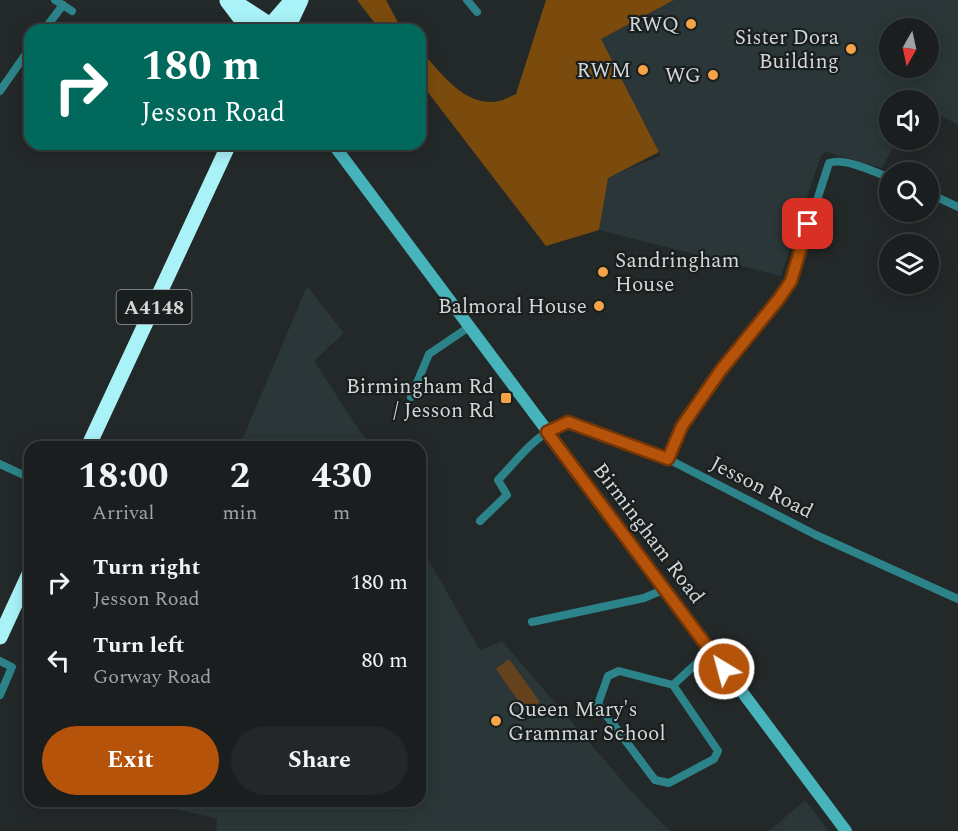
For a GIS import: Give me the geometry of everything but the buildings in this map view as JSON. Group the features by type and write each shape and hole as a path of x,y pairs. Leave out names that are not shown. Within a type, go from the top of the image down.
{"highway":[{"path":"226,0 244,24"},
{"path":"231,0 267,24"},
{"path":"274,24 292,0"},
{"path":"275,24 301,0"},
{"name":"A4148","path":"91,441 226,150"},
{"name":"A4148","path":"219,167 234,150"},
{"path":"0,637 24,585"}],"street":[{"path":"467,0 477,12"},
{"path":"47,24 59,2 72,11"},
{"path":"0,91 24,57"},
{"name":"Birmingham Road","path":"337,150 846,831"},
{"path":"668,459 682,426 721,370 791,281 829,163 833,161 855,165 879,174"},
{"path":"939,198 958,207"},
{"path":"411,397 429,354 469,327"},
{"name":"Jesson Road","path":"547,432 568,422 668,459 816,535 958,599"},
{"path":"480,521 507,495 498,480 525,449 547,432"},
{"path":"0,464 24,475"},
{"path":"532,622 644,598 665,589"},
{"path":"673,685 711,651"},
{"path":"0,661 12,667 0,695"},
{"path":"619,671 673,685 718,751 714,759 669,783 664,783 655,780 598,704 608,676 619,671"}],"shaded area":[{"path":"357,0 386,0 399,24 375,24"},
{"path":"546,0 674,0 601,39 659,152 608,178 599,230 546,246 426,90 426,57 454,86 475,99 486,102 499,101 516,94"},
{"path":"674,0 958,0 958,125 939,115 939,90 879,90 879,150 892,150 885,162 879,162 879,167 826,152 821,155 781,276 599,230 607,177 661,156 600,39"},
{"path":"307,286 344,333 314,361 368,441 242,441"},
{"name":"Queen Mary's Grammar School","path":"426,556 480,650 502,641 632,792 670,831 216,831 217,819 167,807 426,807"},
{"path":"509,659 540,702 526,712 496,669"},
{"path":"805,800 829,831 769,831"}],"place":[{"name":"RWQ","path":"691,24"},
{"name":"Sister Dora Building","path":"851,49"},
{"name":"RWM","path":"643,70"},
{"name":"WG","path":"713,75"},
{"name":"Sandringham House","path":"603,272"},
{"name":"Balmoral House","path":"599,306"},
{"name":"Birmingham Rd / Jesson Rd","path":"506,398"},
{"name":"Queen Mary's Grammar School","path":"496,721"}],"route":[{"path":"724,669 547,432 568,422 668,459 682,426 721,370 791,281 808,224"}]}
